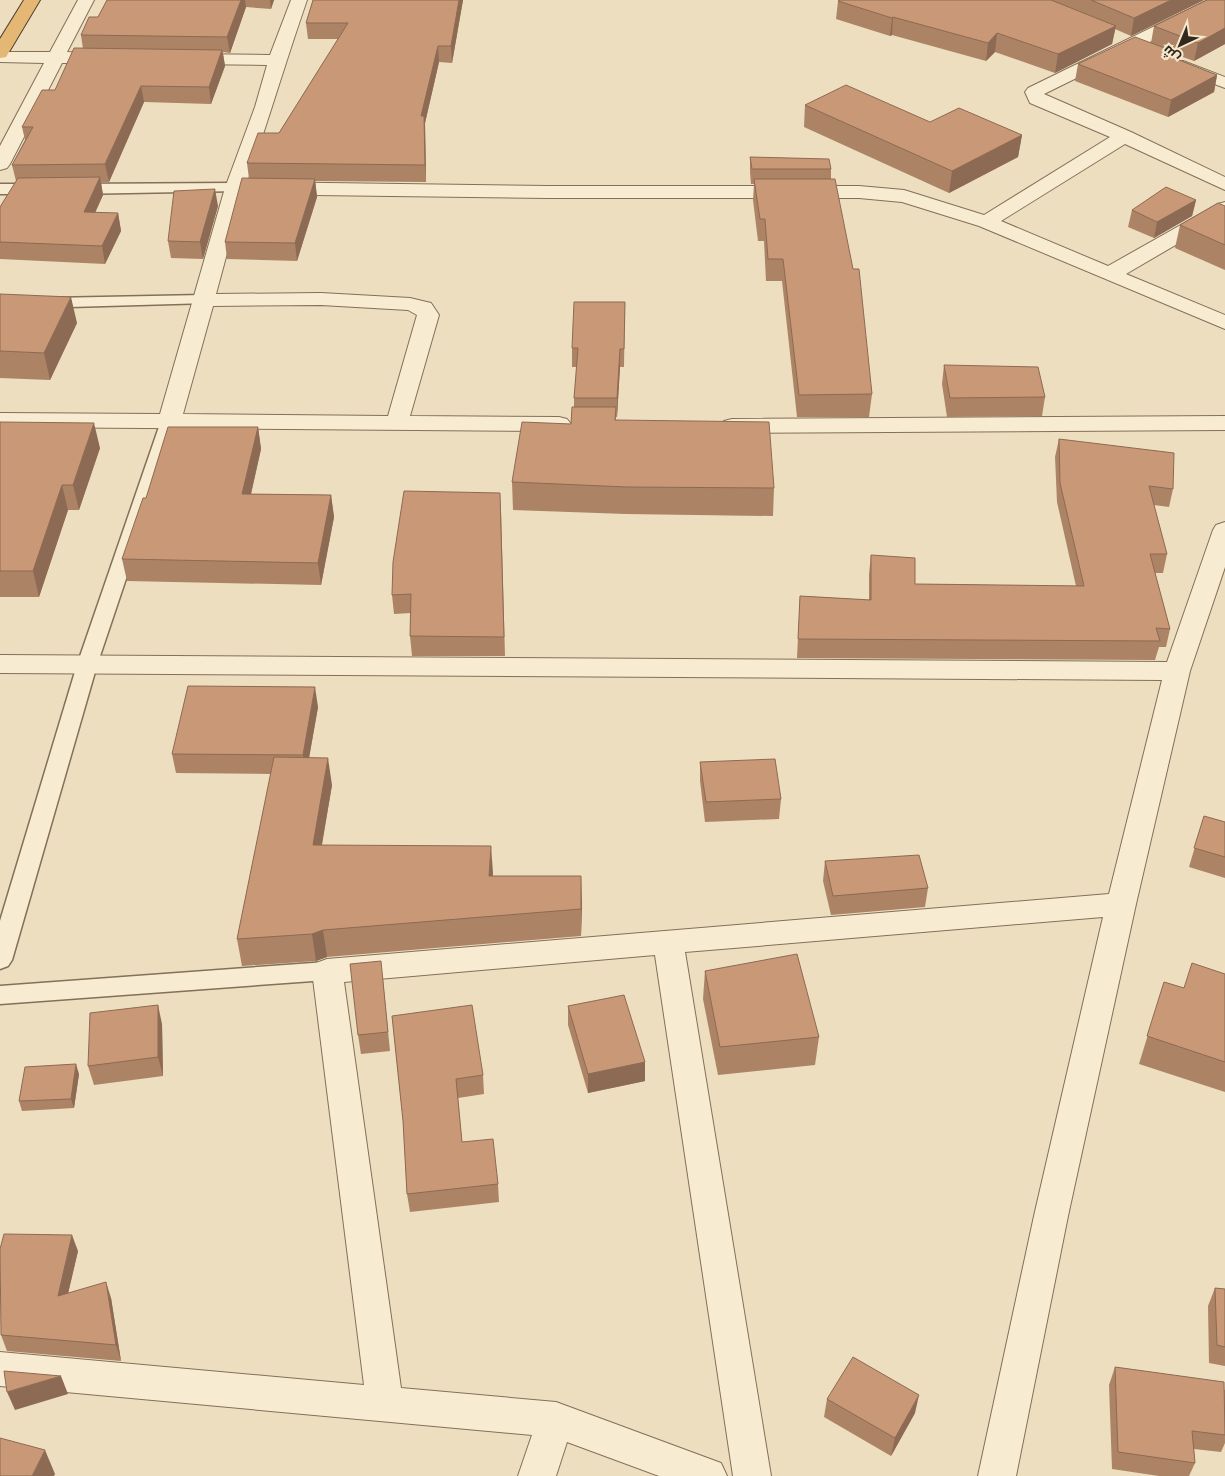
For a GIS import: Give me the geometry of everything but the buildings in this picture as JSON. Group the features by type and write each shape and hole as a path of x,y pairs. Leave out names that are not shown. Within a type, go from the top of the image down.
{"highway":[{"path":"0,55 32,0"}],"street":[{"path":"0,164 86,0"},
{"path":"170,421 234,188 264,107 277,60 299,0"},
{"path":"1221,0 1133,45 1034,92 1036,99 1124,136 1225,184"},
{"path":"1115,38 1151,53"},
{"path":"0,55 121,58"},
{"path":"168,59 277,60"},
{"path":"1170,60 1225,83"},
{"path":"986,222 1124,136"},
{"path":"234,188 548,192 859,192 904,196 986,222 1225,324"},
{"path":"1110,274 1225,208"},
{"path":"203,300 321,299 410,304 423,308 428,315 396,422"},
{"path":"0,420 576,424"},
{"path":"715,426 814,427 1225,422"},
{"path":"997,1476 1051,1216 1177,671 1225,530"},
{"path":"0,664 1177,671"},
{"path":"385,1404 327,971 1122,904"},
{"path":"668,943 752,1476"},
{"path":"0,1369 556,1420 708,1476"},
{"path":"537,1476 556,1420"}],"lane":[{"path":"0,189 234,188"},
{"path":"0,304 203,300"},
{"path":"0,960 87,665 170,421"},
{"path":"0,995 327,971"}]}
